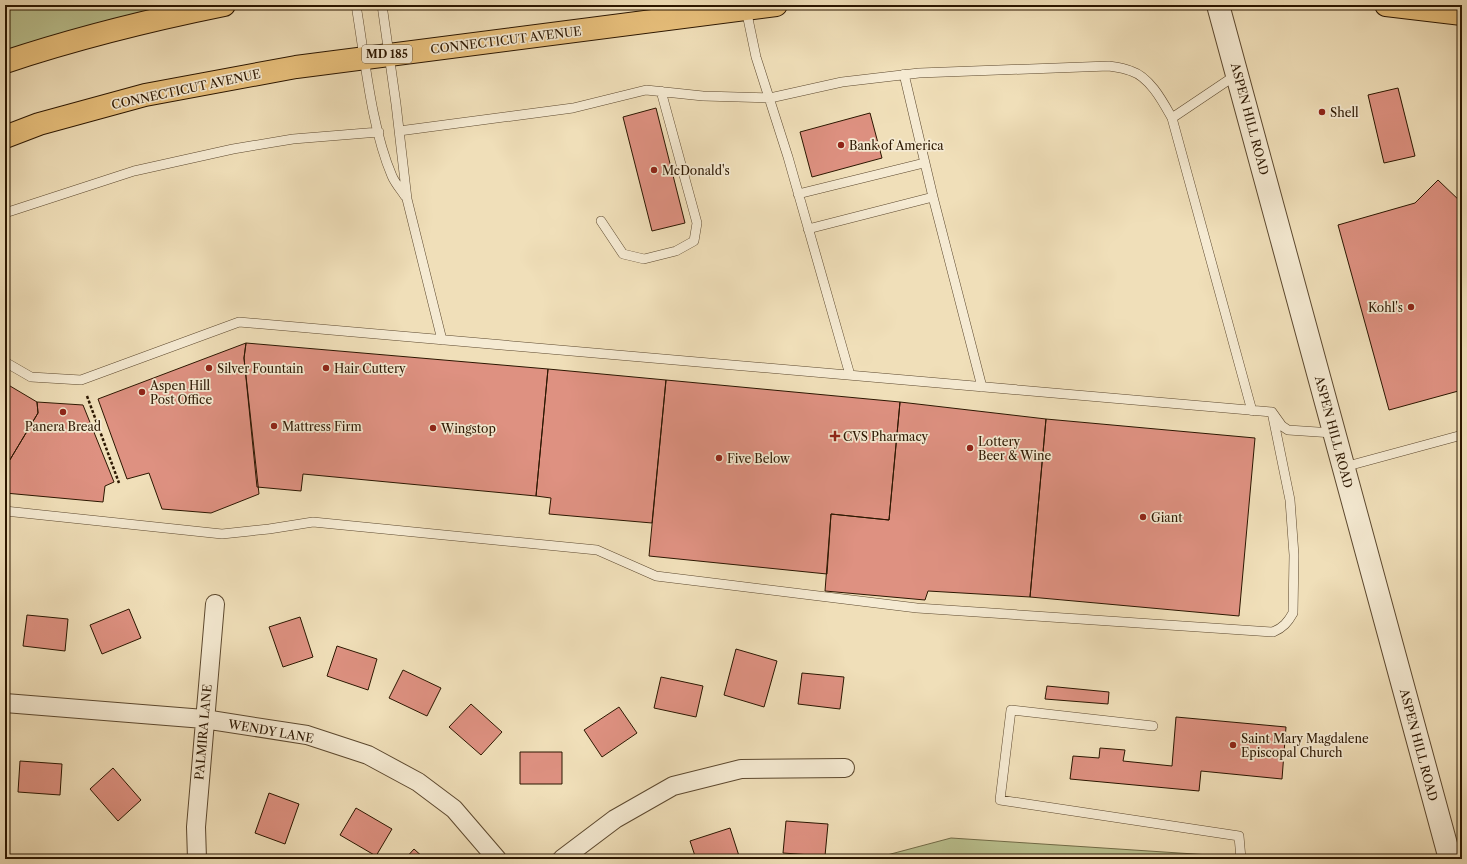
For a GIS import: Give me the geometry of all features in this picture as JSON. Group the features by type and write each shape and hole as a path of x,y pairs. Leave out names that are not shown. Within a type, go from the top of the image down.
{"main road":[{"path":"5,62 47,48 152,20 224,5"},
{"name":"CONNECTICUT AVENUE","path":"5,137 39,124 144,95 296,67 776,5"},
{"path":"1386,5 1462,14"}],"street":[{"name":"ASPEN HILL ROAD","path":"1218,5 1450,859"},
{"name":"PALMIRA LANE","path":"197,859 196,826 214,604"},
{"name":"WENDY LANE","path":"5,703 204,719 307,735 368,755 418,782 454,809 496,859"},
{"path":"562,859 615,819 673,786 741,769 845,768"}],"lane":[{"path":"356,5 379,132 385,156 392,177 407,199"},
{"path":"382,5 407,199 442,340"},
{"path":"746,9 756,57 770,98 850,376"},
{"path":"399,131 573,108 631,95 646,90 703,96 770,98 842,82 904,74 958,70 1109,66 1132,71 1146,81 1163,102 1172,118 1252,411"},
{"path":"904,74 924,163 982,387"},
{"path":"1172,118 1237,74"},
{"path":"601,221 623,254 644,259 676,251 694,241 697,223 661,91"},
{"path":"5,212 134,170 233,148 293,139 379,132"},
{"path":"798,194 924,163"},
{"path":"808,229 933,197"},
{"path":"5,362 31,377 81,380 239,322 1272,412"},
{"path":"1272,412 1282,426 1288,430 1335,433"},
{"path":"5,511 222,534 313,522 597,550 656,576 917,608 1273,632 1280,629 1289,621 1293,613 1294,555 1290,500 1272,412"},
{"path":"1343,467 1462,435"},
{"path":"1152,726 1011,710 1000,800 1238,836 1240,859"}],"path":[{"path":"81,380 119,483"}],"green space":[{"path":"5,5 224,5 5,62"},
{"path":"951,838 1240,857 1317,859 872,859"}],"building":[{"path":"1398,88 1415,156 1384,163 1368,95"},
{"name":"McDonald's","path":"656,108 685,223 652,231 623,117"},
{"name":"Bank of America","path":"870,113 882,158 812,177 800,132"},
{"name":"Kohl's","path":"1438,180 1462,203 1462,390 1389,410 1338,225 1415,203"},
{"path":"246,343 244,358 259,494 211,513 162,509 149,473 127,479 98,399"},
{"path":"246,343 548,369 536,496 303,474 301,491 257,487 244,358"},
{"path":"548,369 666,380 652,523 549,514 551,498 536,496"},
{"path":"666,380 900,402 889,520 831,514 827,574 649,556"},
{"path":"5,383 37,402 38,413 5,468"},
{"path":"37,402 83,405 114,482 105,486 103,502 5,493 5,468 38,413"},
{"path":"900,402 1046,419 1030,597 928,591 925,600 825,591 831,514 889,520"},
{"name":"Giant","path":"1046,419 1255,438 1239,616 1030,597"},
{"path":"129,609 141,638 102,654 90,625"},
{"path":"27,615 68,619 65,651 23,646"},
{"path":"300,617 313,657 283,667 269,627"},
{"path":"337,646 377,659 368,690 327,676"},
{"path":"736,649 777,661 764,707 724,695"},
{"path":"403,670 441,688 427,716 389,698"},
{"path":"802,673 844,677 840,709 798,704"},
{"path":"661,677 703,686 696,717 654,708"},
{"path":"1047,686 1109,692 1108,704 1045,699"},
{"path":"471,704 502,732 481,755 449,727"},
{"path":"619,707 637,733 602,757 584,730"},
{"path":"1176,717 1286,727 1282,779 1201,771 1199,791 1070,779 1073,756 1099,758 1100,748 1125,750 1123,761 1172,766"},
{"path":"520,752 562,752 562,784 520,784"},
{"path":"20,761 62,764 60,795 18,792"},
{"path":"113,768 141,800 118,821 90,789"},
{"path":"269,793 299,804 285,844 255,833"},
{"path":"356,808 392,829 376,856 340,835"},
{"path":"786,821 828,824 825,856 783,853"},
{"path":"730,828 740,859 696,859 690,841"},
{"path":"414,849 425,859 405,859"}],"place":[{"name":"Shell","path":"1322,112"},
{"name":"Bank of America","path":"841,145"},
{"name":"McDonald's","path":"654,170"},
{"name":"Kohl's","path":"1411,307"},
{"name":"Silver Fountain","path":"209,368"},
{"name":"Hair Cuttery","path":"326,368"},
{"name":"Aspen Hill Post Office","path":"142,392"},
{"name":"Panera Bread","path":"63,412"},
{"name":"Mattress Firm","path":"274,426"},
{"name":"Wingstop","path":"433,428"},
{"name":"CVS Pharmacy","path":"835,436"},
{"name":"Lottery Beer & Wine","path":"970,448"},
{"name":"Five Below","path":"719,458"},
{"name":"Giant","path":"1143,517"},
{"name":"Saint Mary Magdalene Episcopal Church","path":"1233,745"}]}
